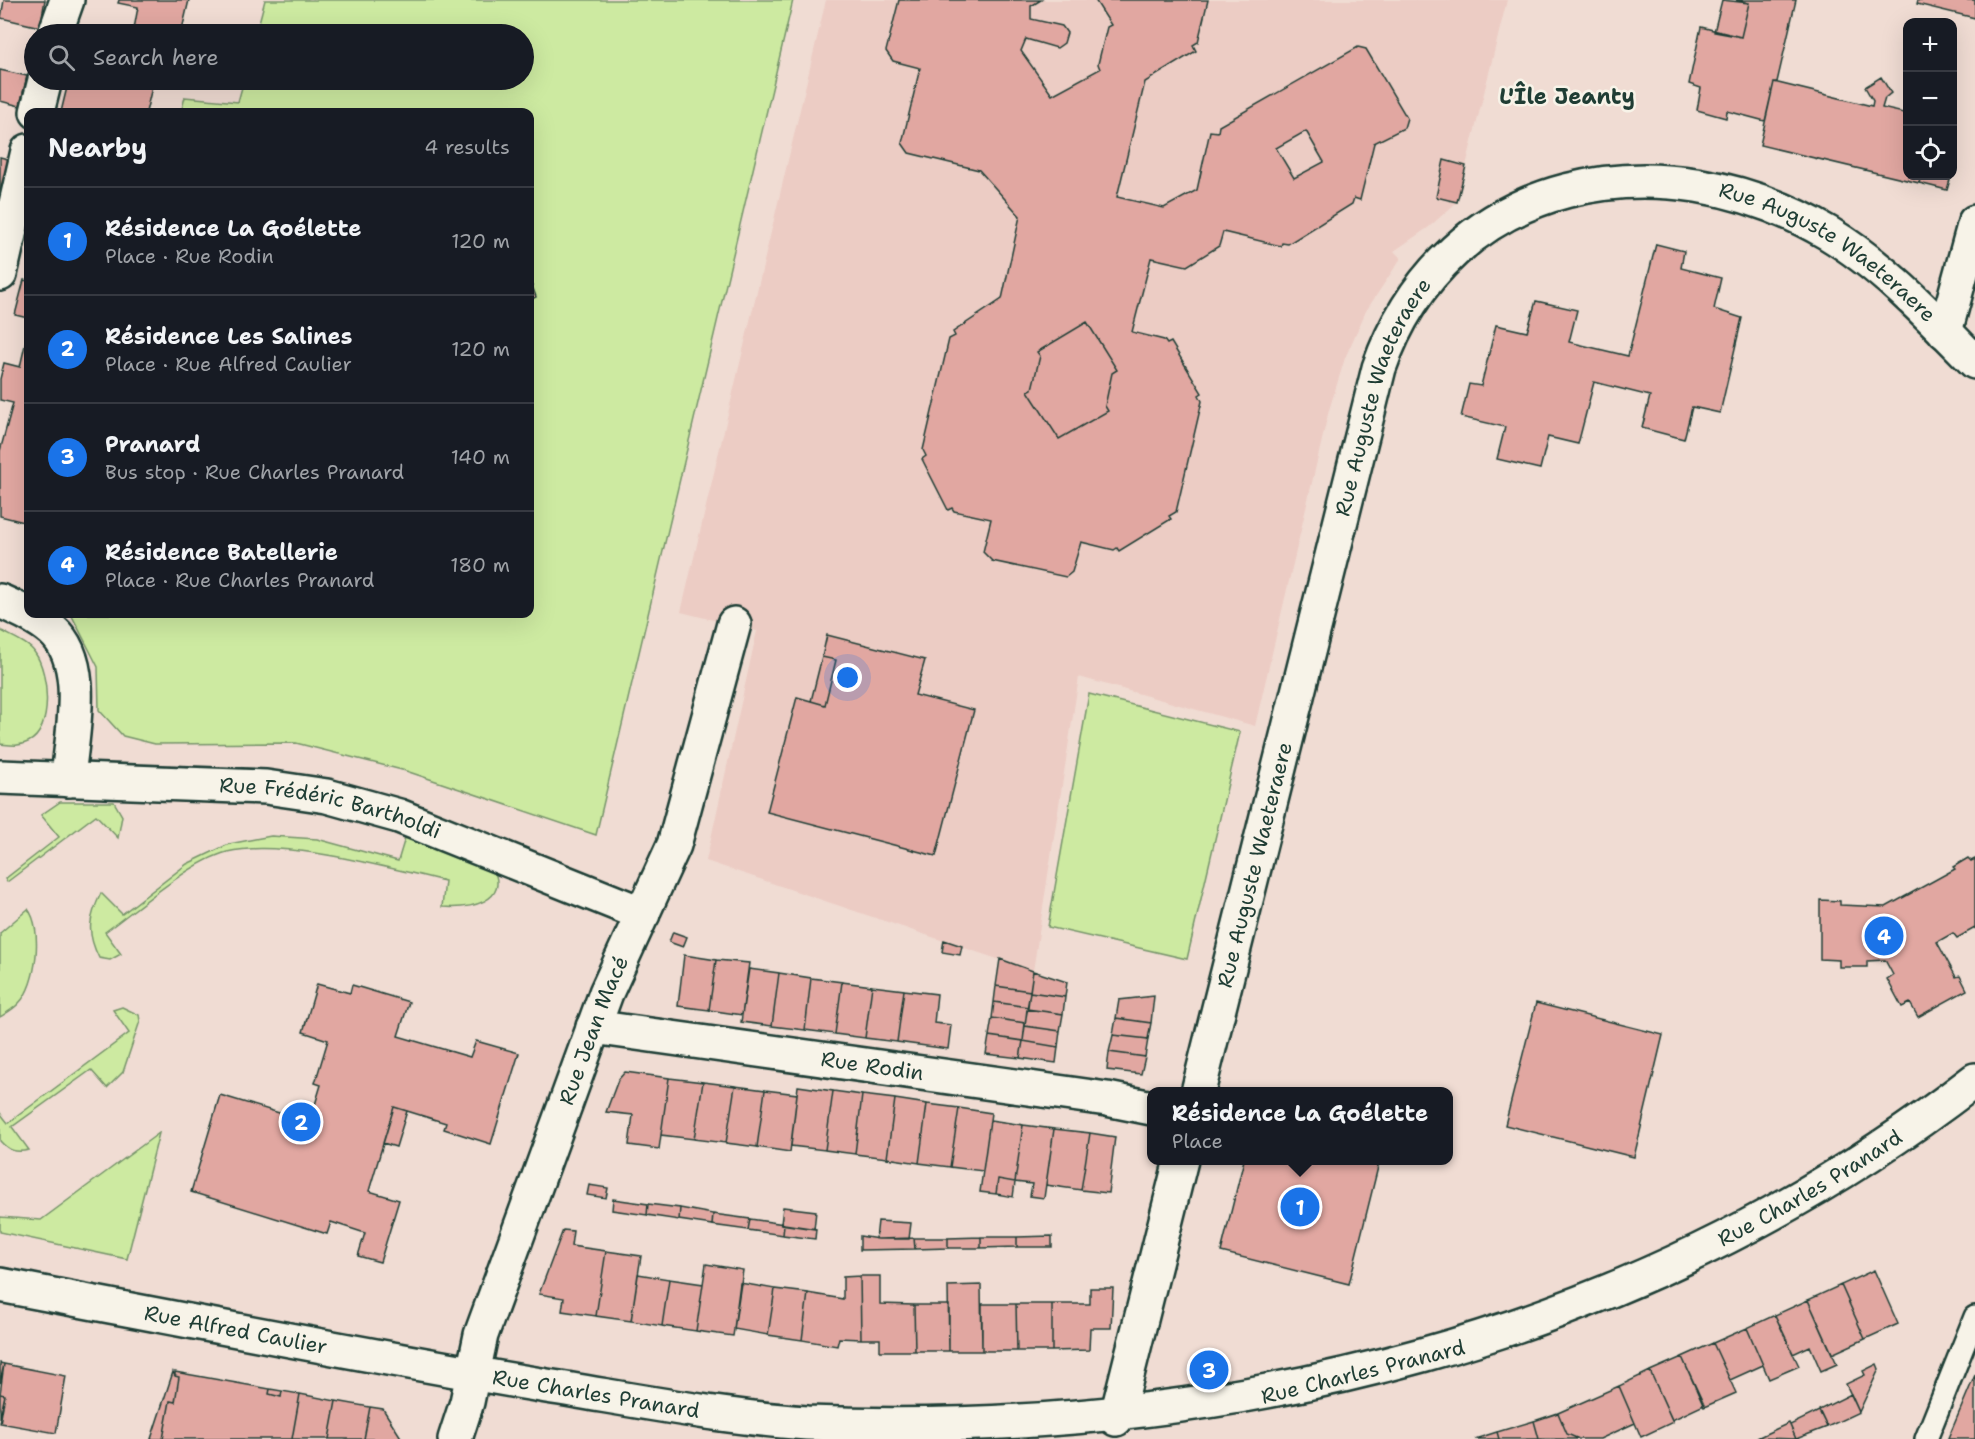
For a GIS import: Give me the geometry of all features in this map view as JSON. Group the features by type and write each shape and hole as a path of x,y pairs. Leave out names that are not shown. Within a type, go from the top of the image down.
{"street":[{"path":"59,24 67,0"},
{"path":"38,108 42,90"},
{"path":"0,274 24,169"},
{"name":"Rue Auguste Waeteraere","path":"1199,1087 1379,368 1395,328 1416,294 1446,261 1500,217 1562,190 1587,185 1638,181 1698,186 1751,199 1828,234 1875,268 1975,362"},
{"path":"1945,332 1975,222"},
{"path":"0,601 24,612"},
{"path":"36,618 52,630 71,656 75,688 68,780"},
{"name":"Rue Jean Macé","path":"454,1439 485,1322 593,1027 615,971 667,864 682,823 734,624"},
{"name":"Rue Frédéric Bartholdi","path":"0,777 266,787 354,802 399,816 529,866 644,914"},
{"name":"Rue Rodin","path":"593,1027 1107,1099 1147,1107"},
{"name":"Rue Charles Pranard","path":"473,1374 766,1420 952,1428 1042,1431 1227,1405 1351,1380 1471,1345 1593,1300 1664,1270 1756,1224 1854,1166 1975,1080"},
{"path":"1116,1419 1180,1165"},
{"name":"Rue Alfred Caulier","path":"0,1285 473,1374"}],"lane":[{"path":"1926,1439 1975,1317"}],"shaded area":[{"path":"826,0 1507,0 1457,202 1429,227 1394,251 1401,258 1366,311 1345,358 1329,410 1255,726 1079,677 1033,971 706,861 757,631 681,612"}],"green space":[{"path":"265,0 793,0 596,835 406,771 296,743 155,744 123,736 99,710 98,667 73,618 534,618 534,108 182,108 185,97 238,102 241,90 534,90 534,24 259,24"},
{"path":"0,630 32,649 40,662 46,687 42,726 36,736 21,745 0,744"},
{"path":"1089,694 1240,732 1187,959 1048,927"},
{"path":"60,802 114,802 122,816 118,838 96,815 7,882 5,879 59,837 41,815"},
{"path":"271,836 317,839 398,861 405,838 492,866 497,878 496,888 492,896 475,905 442,907 445,881 366,862 306,852 250,849 227,852 212,857 181,875 105,932 121,954 110,960 99,958 92,940 91,925 101,893 122,914 187,864 229,844"},
{"path":"28,909 35,929 34,970 25,995 15,1007 0,1017 0,933"},
{"path":"122,1007 139,1015 140,1021 123,1072 107,1088 91,1070 12,1127 29,1150 13,1150 3,1144 0,1141 0,1113 8,1123 129,1033 113,1010"},
{"path":"159,1133 127,1259 0,1232 0,1217 41,1220"}],"building":[{"path":"4,0 45,0 41,24 27,24 1,18"},
{"path":"119,0 189,0 183,24 135,24 138,7 118,3"},
{"path":"899,0 1041,0 1031,6 1031,19 1062,26 1067,33 1064,43 1057,48 1026,39 1021,51 1052,95 1100,69 1098,64 1107,27 1111,25 1095,0 1208,0 1198,42 1193,45 1196,51 1145,82 1117,197 1164,208 1197,190 1210,131 1218,132 1219,126 1358,47 1366,49 1407,118 1404,128 1374,143 1360,200 1354,198 1352,204 1288,244 1282,243 1281,246 1223,232 1219,246 1187,266 1151,258 1132,332 1164,340 1167,344 1171,342 1202,393 1199,395 1202,401 1176,512 1169,516 1171,519 1119,551 1117,548 1114,550 1081,542 1072,572 1066,577 992,561 983,552 991,519 954,511 952,508 948,510 922,459 926,456 923,450 949,339 955,336 953,332 1002,299 1020,216 979,170 909,153 902,143 920,68 893,61 886,51","holes":["1306,131 1324,162 1294,178 1276,148","1087,322 1117,370 1112,373 1105,406 1108,411 1059,439 1028,391 1032,389 1040,356 1037,352"]},
{"path":"1722,0 1749,3 1741,37 1714,32"},
{"path":"1736,0 1796,0 1777,82 1774,82 1765,121 1727,111 1726,118 1697,110 1701,88 1689,84 1701,27 1741,37 1749,3"},
{"path":"1918,0 1975,0 1975,18 1917,4"},
{"path":"0,70 24,75 20,106 0,101"},
{"path":"1881,77 1891,93 1885,98 1882,108 1903,113 1903,179 1760,145 1774,82 1872,106 1873,101 1865,87"},
{"path":"66,90 151,90 147,108 62,108"},
{"path":"0,157 8,159 1,191 0,190"},
{"path":"1444,160 1466,166 1457,202 1436,197"},
{"path":"1920,180 1950,180 1947,190 1919,183"},
{"path":"1656,244 1684,251 1681,268 1721,278 1714,309 1742,318 1720,413 1692,407 1684,439 1642,428 1650,396 1594,382 1578,444 1548,437 1540,469 1497,459 1505,427 1461,417 1469,384 1481,386 1496,325 1527,332 1536,301 1577,310 1569,342 1628,356"},
{"path":"24,280 24,317 15,315"},
{"path":"1087,322 1117,370 1112,373 1105,406 1108,411 1059,439 1028,391 1032,389 1040,356 1037,352"},
{"path":"24,350 24,522 0,516 0,451 13,403 0,400 0,379 4,363 20,367"},
{"path":"827,635 925,660 915,695 974,710 936,856 767,812 797,697 825,705 836,660 822,657"},
{"path":"822,657 836,660 825,705 811,701"},
{"path":"1968,858 1971,861 1975,859 1975,928 1957,938 1953,933 1937,942 1956,977 1960,976 1967,990 1918,1017 1910,1003 1902,1007 1887,979 1893,975 1885,960 1867,961 1867,967 1839,967 1839,960 1820,959 1820,900 1840,901 1840,905 1886,907 1955,869 1953,867"},
{"path":"673,932 687,937 683,947 669,942"},
{"path":"944,940 962,946 960,955 942,952"},
{"path":"684,955 716,960 709,1010 678,1006"},
{"path":"1000,959 1033,971 1030,991 996,986"},
{"path":"716,960 749,963 742,1015 709,1010"},
{"path":"749,969 779,973 772,1026 741,1022"},
{"path":"1033,971 1067,982 1065,997 1030,992"},
{"path":"779,973 811,978 805,1030 772,1026"},
{"path":"811,978 842,982 835,1034 805,1030"},
{"path":"842,982 872,986 865,1038 835,1034"},
{"path":"317,984 350,993 352,985 409,1002 398,1036 470,1057 476,1041 519,1053 491,1144 444,1129 446,1123 394,1107 369,1191 399,1200 380,1262 358,1256 365,1233 331,1222 327,1234 191,1192 220,1095 309,1122 310,1118 307,1117 310,1107 314,1108 321,1085 315,1083 328,1040 303,1032"},
{"path":"872,986 904,990 897,1042 865,1038"},
{"path":"996,986 1030,991 1028,1007 994,1002"},
{"path":"904,990 937,994 934,1023 951,1025 948,1049 897,1042"},
{"path":"1030,992 1065,997 1063,1014 1027,1009"},
{"path":"1154,996 1151,1023 1116,1018 1119,1000"},
{"path":"994,1002 1028,1007 1025,1023 992,1018"},
{"path":"1536,1003 1663,1035 1634,1157 1505,1125"},
{"path":"1027,1009 1063,1014 1060,1031 1025,1026"},
{"path":"992,1018 1025,1023 1023,1041 989,1036"},
{"path":"1116,1018 1151,1023 1148,1039 1113,1035"},
{"path":"1025,1026 1060,1031 1058,1047 1023,1041"},
{"path":"1113,1035 1148,1039 1145,1057 1109,1052"},
{"path":"989,1036 1023,1041 1020,1058 986,1054"},
{"path":"1023,1041 1058,1047 1056,1063 1020,1058"},
{"path":"1109,1052 1145,1057 1141,1074 1107,1070"},
{"path":"625,1072 669,1078 659,1149 629,1145 633,1115 606,1112 618,1080"},
{"path":"669,1078 703,1082 694,1139 661,1135"},
{"path":"703,1082 735,1086 726,1143 694,1139"},
{"path":"735,1086 765,1090 757,1147 726,1143"},
{"path":"798,1086 833,1091 825,1150 791,1146"},
{"path":"765,1090 797,1094 790,1152 757,1147"},
{"path":"833,1091 862,1095 855,1154 825,1150"},
{"path":"862,1095 895,1099 887,1158 855,1154"},
{"path":"895,1099 927,1104 919,1163 887,1158"},
{"path":"927,1104 959,1108 950,1167 919,1163"},
{"path":"394,1107 407,1111 396,1147 383,1143"},
{"path":"959,1108 991,1113 983,1171 950,1167"},
{"path":"990,1120 1023,1125 1015,1182 998,1179 996,1194 980,1192"},
{"path":"1023,1125 1054,1129 1044,1198 1030,1196 1032,1184 1015,1182"},
{"path":"1054,1129 1090,1133 1081,1190 1046,1185"},
{"path":"1090,1133 1115,1137 1108,1193 1081,1190"},
{"path":"1243,1165 1379,1165 1349,1284 1221,1252"},
{"path":"998,1179 1015,1182 1013,1197 996,1194"},
{"path":"589,1185 608,1188 606,1198 587,1195"},
{"path":"613,1199 648,1204 647,1215 612,1210"},
{"path":"648,1204 680,1208 679,1220 647,1215"},
{"path":"783,1207 816,1211 814,1229 781,1224"},
{"path":"680,1208 713,1214 712,1225 679,1220"},
{"path":"713,1214 750,1219 748,1230 712,1225"},
{"path":"750,1219 784,1224 783,1235 748,1230"},
{"path":"878,1221 911,1223 909,1239 876,1239"},
{"path":"784,1224 816,1229 815,1239 783,1235"},
{"path":"563,1230 573,1231 571,1246 606,1251 596,1316 562,1311 564,1298 539,1294"},
{"path":"860,1236 878,1239 914,1238 915,1249 860,1250"},
{"path":"1052,1236 1052,1247 1017,1247 1017,1237"},
{"path":"981,1237 1017,1237 1017,1247 981,1248"},
{"path":"981,1237 981,1248 948,1248 948,1238"},
{"path":"914,1238 948,1238 948,1248 915,1249"},
{"path":"606,1251 641,1256 631,1321 596,1316"},
{"path":"706,1264 743,1270 733,1336 696,1331"},
{"path":"1874,1270 1898,1324 1865,1339 1841,1285"},
{"path":"638,1274 669,1279 662,1326 631,1321"},
{"path":"860,1276 861,1339 839,1338 837,1346 802,1340 808,1293 843,1299 843,1277"},
{"path":"860,1276 880,1276 880,1304 914,1305 915,1351 880,1351 880,1339 861,1339"},
{"path":"669,1279 703,1284 696,1331 662,1326"},
{"path":"740,1283 775,1289 768,1335 734,1329"},
{"path":"981,1285 982,1351 949,1351 948,1286"},
{"path":"1841,1285 1865,1339 1832,1354 1808,1300"},
{"path":"1090,1288 1113,1288 1111,1328 1090,1328 1089,1350 1052,1351 1052,1304 1090,1304"},
{"path":"775,1289 808,1293 802,1340 768,1335"},
{"path":"1808,1300 1837,1364 1821,1371 1810,1346 1793,1354 1775,1315"},
{"path":"982,1304 1016,1304 1017,1351 982,1351"},
{"path":"1016,1304 1052,1304 1052,1351 1017,1351"},
{"path":"914,1305 949,1305 949,1351 915,1351"},
{"path":"1775,1315 1799,1366 1769,1379 1747,1328"},
{"path":"1747,1328 1763,1365 1730,1380 1713,1343"},
{"path":"1713,1343 1736,1393 1704,1407 1682,1357"},
{"path":"1682,1357 1704,1405 1672,1420 1650,1371"},
{"path":"0,1363 4,1364 0,1383"},
{"path":"4,1364 66,1376 56,1433 0,1423 5,1395 0,1394"},
{"path":"1877,1364 1879,1369 1859,1412 1846,1384 1865,1375 1863,1371"},
{"path":"1650,1371 1673,1422 1641,1437 1619,1386"},
{"path":"173,1372 179,1377 175,1402 170,1401 163,1439 151,1439"},
{"path":"175,1372 270,1389 269,1394 281,1397 282,1391 300,1394 292,1439 163,1439 170,1401 175,1402 179,1377 175,1376"},
{"path":"1975,1375 1975,1439 1948,1439"},
{"path":"1619,1386 1635,1423 1600,1439 1579,1439 1567,1434 1558,1413"},
{"path":"270,1389 282,1391 281,1397 269,1394"},
{"path":"0,1394 5,1395 0,1418"},
{"path":"300,1394 336,1401 329,1439 292,1439"},
{"path":"1851,1394 1859,1412 1827,1427 1819,1410"},
{"path":"336,1401 370,1407 364,1439 329,1439"},
{"path":"370,1407 383,1409 402,1439 364,1439"},
{"path":"1819,1411 1827,1427 1796,1439 1790,1425"},
{"path":"1558,1413 1567,1434 1579,1439 1539,1439 1534,1421"},
{"path":"1534,1421 1539,1439 1499,1439 1497,1432"},
{"path":"1789,1423 1796,1439 1757,1438"},
{"path":"1497,1432 1499,1439 1475,1439"}],"place":[{"name":"Résidence Batellerie","path":"1884,936"},
{"name":"Résidence Les Salines","path":"301,1122"},
{"name":"Résidence La Goélette","path":"1300,1207"},
{"name":"Pranard","path":"1209,1370"}],"district":[{"name":"L'Île Jeanty","path":"1567,96"}]}
